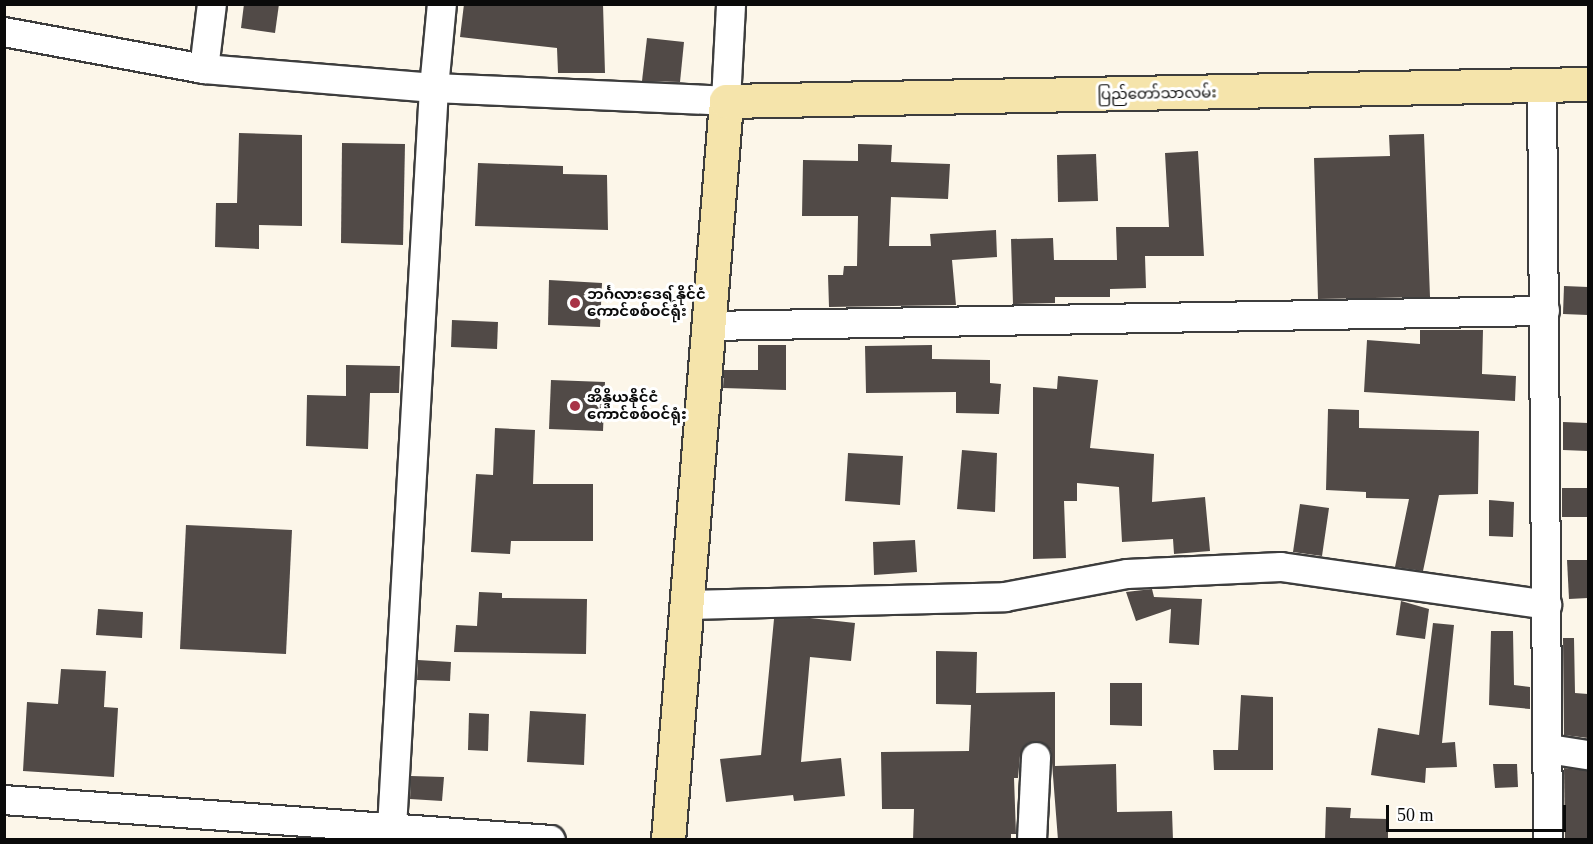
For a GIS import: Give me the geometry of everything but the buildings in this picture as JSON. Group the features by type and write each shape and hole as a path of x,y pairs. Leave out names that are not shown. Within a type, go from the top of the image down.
{"street":[{"path":"204,69 212,4"},
{"path":"392,828 434,88 442,4"},
{"path":"668,840 726,101 731,4"},
{"path":"4,32 204,69 434,88 726,101"},
{"name":"ပြည်တော်သာလမ်း","path":"726,101 1588,84"},
{"path":"1542,85 1548,840"},
{"path":"709,326 1545,311"},
{"path":"688,605 1005,597 1127,574 1281,567 1547,606"},
{"path":"1549,748 1588,755"},
{"path":"1032,840 1036,757"},
{"path":"4,800 551,840"}],"place":[{"name":"ဘင်္ဂလားဒေရှ့်နိုင်ငံ ကောင်စစ်ဝင်ရုံး","path":"575,303"},
{"name":"အိန္ဒိယနိုင်ငံ ကောင်စစ်ဝင်ရုံး","path":"575,406"}]}
